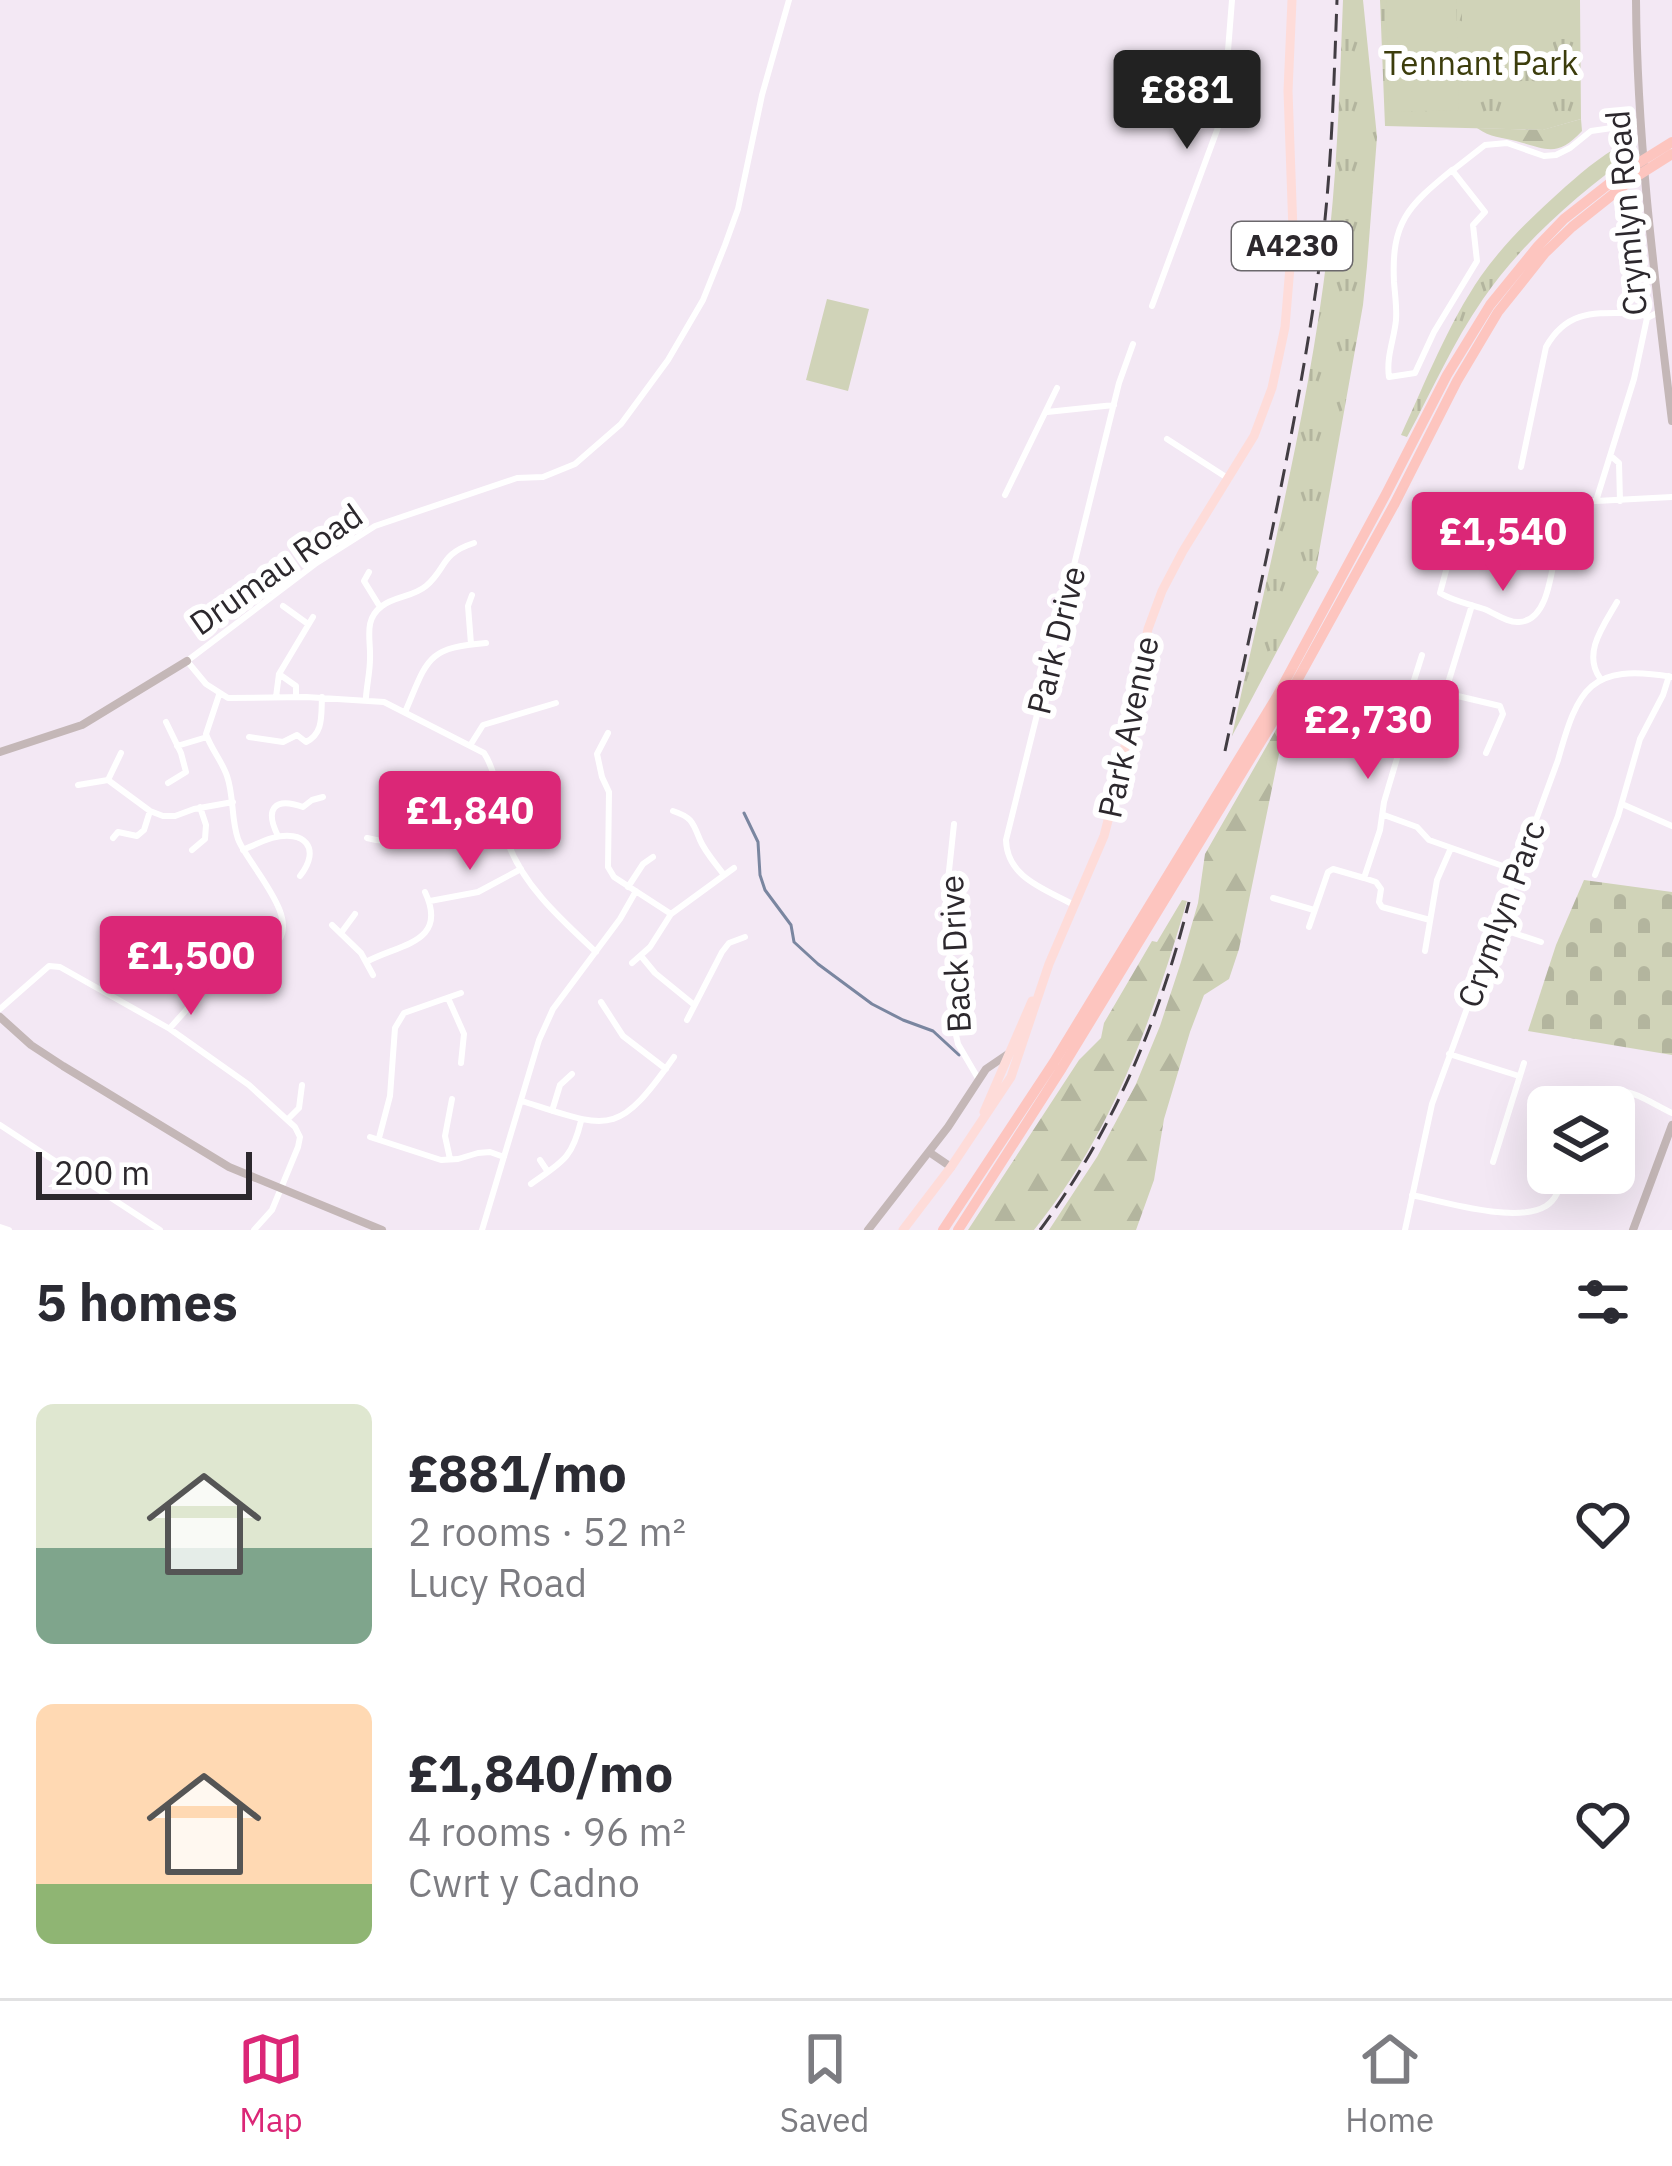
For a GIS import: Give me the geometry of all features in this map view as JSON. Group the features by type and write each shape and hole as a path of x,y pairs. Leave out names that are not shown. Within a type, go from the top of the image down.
{"highway":[{"path":"943,1230 1054,1062 1276,698 1447,375 1490,305 1564,219 1672,142"},
{"path":"958,1230 1288,697 1498,312 1572,227 1672,154"}],"main road":[{"name":"A4230","path":"1229,479 1264,414 1285,327 1293,231 1288,91 1292,0"},
{"name":"Park Avenue","path":"1000,1073 1012,1058 1110,816 1148,629 1162,591 1229,479"},
{"name":"A4230","path":"903,1230 1006,1087 1012,1058"},
{"name":"A4230","path":"980,1122 1000,1073"}],"street":[{"name":"Drumau Road","path":"0,752 82,725 187,661 315,564 376,526 517,478 543,477 575,464 621,424 668,360 703,300 718,263 738,209 762,95 789,0"},
{"path":"1152,306 1223,114 1232,0"},
{"name":"Crymlyn Road","path":"1636,0 1652,315 1672,422"},
{"path":"1452,170 1485,212 1473,225 1477,260 1415,373 1389,377 1395,325 1394,261 1402,219 1413,203 1452,170 1485,145 1508,143 1544,156 1556,155 1591,130 1640,124"},
{"path":"1521,467 1546,347 1555,330 1588,314 1652,315 1596,501"},
{"name":"Park Drive","path":"1074,905 1017,872 1007,855 1006,841 1133,344"},
{"path":"1005,495 1057,388"},
{"path":"1048,412 1114,405"},
{"path":"1167,439 1229,479"},
{"path":"1611,456 1618,463 1620,500"},
{"path":"1556,553 1472,525 1458,526 1439,593 1508,620 1526,621 1540,607 1556,553 1568,508 1578,502 1672,497"},
{"path":"365,699 371,619 380,607 429,584 457,548 474,543"},
{"path":"369,572 364,580 380,607"},
{"path":"471,644 468,607 472,595"},
{"path":"1595,875 1640,739 1670,676 1643,673 1600,678 1592,659 1617,602"},
{"path":"1445,693 1472,605"},
{"path":"276,698 280,674 310,620 283,606"},
{"path":"406,711 424,668 437,653 486,643"},
{"path":"1364,878 1398,755 1398,731 1422,655"},
{"path":"187,661 219,695 384,702 484,753 508,844 521,868 547,903 596,952"},
{"path":"280,674 296,686 296,697"},
{"name":"Crymlyn Parc","path":"1405,1230 1424,1134 1449,1054 1570,718 1581,696 1600,678"},
{"path":"1415,682 1500,706 1503,714 1486,753"},
{"path":"170,1029 196,999 211,957 268,948 281,935 282,918 273,895 243,850 226,776 207,737 219,695"},
{"path":"249,737 283,742 297,735 306,742 316,737 322,698"},
{"path":"470,745 482,725 556,704"},
{"path":"166,722 186,772 167,783"},
{"path":"608,733 597,754 609,792 608,867 614,877 671,914"},
{"path":"177,746 207,737"},
{"path":"108,780 121,753"},
{"path":"78,784 108,780 150,812 163,816 233,802"},
{"path":"421,800 436,793 540,786"},
{"path":"386,796 401,788 421,800"},
{"path":"278,836 272,826 274,806 286,801 303,807 323,797"},
{"path":"367,838 391,841 412,833 421,800"},
{"path":"1622,804 1672,825"},
{"path":"192,850 205,839 200,807"},
{"path":"674,811 696,824 700,841 724,875"},
{"path":"113,838 118,832 137,836 150,812"},
{"path":"1383,815 1408,822 1429,840 1517,871"},
{"name":"Back Drive","path":"954,824 946,899 955,1026 958,1043 979,1080"},
{"path":"243,850 278,836 301,838 312,851 300,876"},
{"path":"1425,951 1437,880 1451,848"},
{"path":"482,1230 539,1040 553,1009 620,919 643,863 653,856"},
{"path":"430,902 478,892 521,868"},
{"path":"632,963 671,914 734,868"},
{"path":"1309,927 1328,872 1334,869 1376,882 1381,889 1379,905 1430,920"},
{"path":"367,962 419,940 430,923 425,892"},
{"path":"1273,898 1314,910"},
{"path":"341,933 355,914"},
{"path":"332,925 362,953 373,975"},
{"path":"1495,927 1541,943"},
{"path":"687,1020 722,952 745,937"},
{"path":"641,956 655,974 693,1004"},
{"path":"254,1230 272,1210 281,1189 300,1137 288,1119 249,1084 170,1029 60,967 49,966 0,1013 31,1045 229,1166 281,1189 382,1230"},
{"path":"461,993 399,1019 391,1096 375,1138 430,1159 490,1152 504,1157"},
{"path":"448,998 464,1034 461,1063"},
{"path":"601,1002 623,1036 666,1069"},
{"path":"452,1050 463,1053"},
{"path":"1449,1054 1519,1076"},
{"path":"522,1101 581,1121 608,1122 630,1112 674,1058"},
{"path":"868,1230 991,1064 1012,1058"},
{"path":"1493,1162 1523,1063"},
{"path":"979,1080 1000,1073"},
{"path":"552,1111 560,1085 572,1074"},
{"path":"288,1119 298,1108 302,1085"},
{"path":"1635,1093 1672,1113"},
{"path":"450,1159 445,1136 452,1099"},
{"path":"531,1184 569,1156 581,1121"},
{"path":"0,1125 160,1230"},
{"path":"1633,1230 1672,1125"},
{"path":"929,1152 951,1167"},
{"path":"540,1160 548,1172"},
{"path":"1412,1195 1496,1212 1523,1212 1544,1208 1557,1194"},
{"path":"0,1227 9,1230"}],"green space":[{"path":"1343,0 1363,0 1377,137 1363,305 1319,572 1232,736 1288,484 1322,294 1335,173"},
{"name":"Tennant Park","path":"1380,0 1580,0 1581,119 1543,130 1385,126"},
{"path":"1386,0 1456,0 1459,110 1389,112"},
{"path":"1462,0 1553,0 1553,67 1462,67"},
{"path":"1581,119 1582,131 1566,145 1551,149 1477,128 1542,130"},
{"path":"1634,140 1636,152 1553,219 1499,277 1462,332 1407,437 1401,435 1448,333 1490,264 1573,180 1606,154"},
{"path":"827,299 869,309 848,391 806,380"},
{"path":"1293,700 1305,707 1279,754 1239,949 1229,979 1204,995 1190,1032 1164,1119 1154,1180 1136,1230 1049,1230 1097,1157 1136,1084 1181,962 1198,903 1205,854"},
{"path":"1584,880 1672,892 1672,1055 1528,1031 1556,945"},
{"path":"1182,900 1187,901 1144,1032 1108,1114 1062,1193 1034,1230 968,1230 1079,1060 1101,1038 1104,1023 1152,941 1157,942"}],"waterway":[{"path":"744,813 758,842 765,890 791,925 794,942 872,1004 933,1031 959,1055"}],"railway":[{"path":"1225,751 1314,303 1329,179 1337,0"},
{"path":"1040,1230 1090,1154 1131,1074 1189,902"}]}
